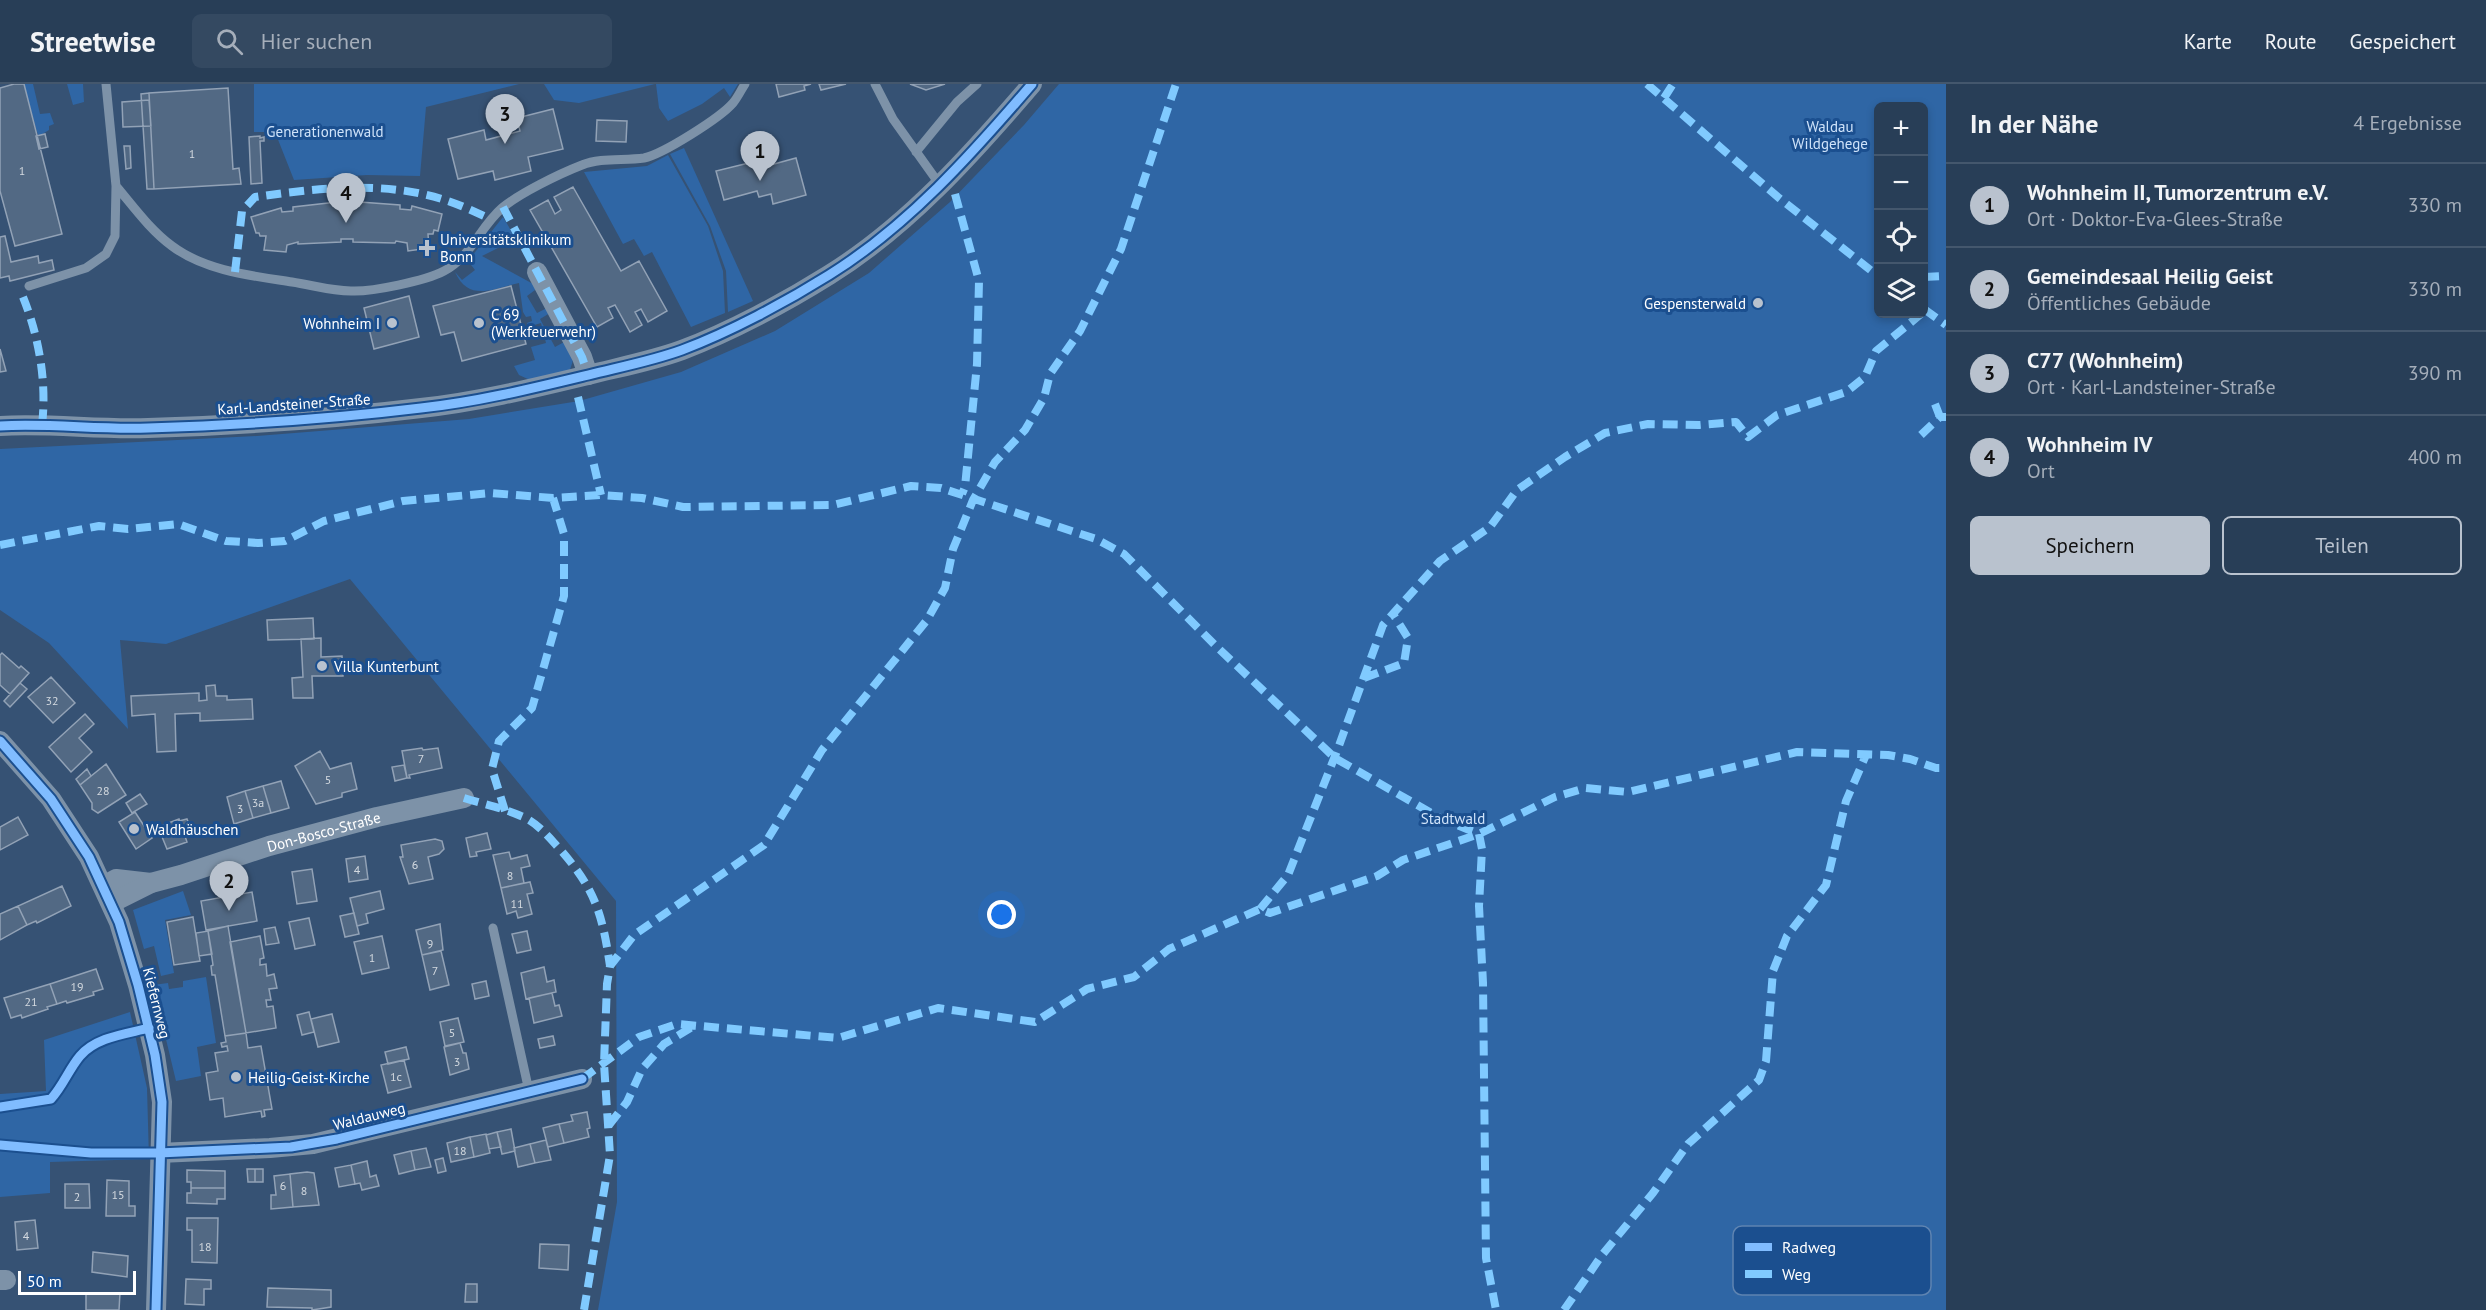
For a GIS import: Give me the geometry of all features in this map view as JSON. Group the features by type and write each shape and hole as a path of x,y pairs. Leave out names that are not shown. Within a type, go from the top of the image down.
{"street":[{"name":"Karl-Landsteiner-Straße","path":"0,426 71,425 144,428 355,415 423,408 588,375 683,350 736,326 830,274 883,234 940,186 980,146 1032,84"},
{"path":"537,272 582,357 588,375"},
{"name":"Kiefernweg","path":"0,741 51,799 80,843 107,895 135,975 155,1055 162,1102 156,1310"},
{"name":"Don-Bosco-Straße","path":"107,895 315,833 464,798"},
{"name":"Waldauweg","path":"159,1153 313,1144 582,1079"}],"lane":[{"path":"29,286 86,268 106,254 115,236 117,186 106,84"},
{"path":"117,186 143,218 171,246 196,260 263,277 337,290 367,291 444,271 470,249 491,219 503,207 583,164 602,160 647,157 710,122 732,104 745,84"},
{"path":"875,84 893,119 940,186"},
{"path":"916,152 957,102 977,84"},
{"path":"493,928 529,1091"},
{"path":"91,1153 159,1153"}],"green space":[{"path":"24,84 33,84 40,114 50,113 54,124 39,136 37,132"},
{"path":"67,84 83,84 84,102 73,105"},
{"name":"Generationenwald","path":"254,84 519,84 426,107 420,176 367,175 294,180 275,132 254,132"},
{"path":"544,84 655,84 579,103 554,100"},
{"path":"656,84 738,84 730,97 724,88 702,104 668,121 659,108"},
{"name":"Stadtwald","path":"1059,84 1946,84 1946,1310 598,1310 617,1202 616,901 350,579 166,644 120,640 128,729 49,643 0,610 0,449 257,436 469,419 579,401 681,372 775,331 869,273 950,202 1024,125"},
{"path":"684,148 753,301 728,312 726,271 710,226 670,154"},
{"path":"668,155 708,226 723,271 725,313 691,327 652,252 644,256 634,239 623,244 584,172 647,166"},
{"path":"503,217 516,239 482,256 535,285 535,290 527,296 537,313 547,308 550,313 540,319 555,347 566,341 574,357 570,370 530,380 519,375 514,366 535,360 531,347 546,343 541,323 528,327 527,323 532,321 531,316 526,317 523,312 519,283 491,290 475,290 467,288 455,272 462,280 475,270 468,261"},
{"path":"183,891 191,915 165,920 174,973 161,976 154,946 144,949 133,910"},
{"path":"206,977 216,1043 197,1047 201,1076 176,1081 153,985 168,983 169,989 183,987 183,981"},
{"path":"130,1012 147,1088 149,1159 50,1162 50,1193 0,1197 0,1094 46,1091 44,1040"}],"building":[{"path":"24,84 62,234 15,246 0,191 0,88"},
{"path":"776,84 811,84 804,86 805,90 779,97"},
{"path":"819,84 846,84 821,90"},
{"path":"910,84 945,84 926,90"},
{"path":"228,88 233,169 239,168 241,184 154,189 149,93"},
{"path":"149,93 154,189 147,189 141,94"},
{"path":"149,100 151,126 123,127 122,102"},
{"path":"553,109 563,149 528,157 531,171 495,180 493,171 458,179 448,139 484,130 486,140 520,131 517,118"},
{"path":"597,120 627,121 626,142 596,141"},
{"path":"45,134 48,147 39,149 36,136"},
{"path":"260,136 260,138 264,137 264,141 260,141 262,183 251,184 249,137"},
{"path":"124,146 130,146 131,168 126,169"},
{"path":"796,158 806,195 773,204 771,194 759,197 757,191 724,200 716,171 761,160 763,167"},
{"path":"573,187 621,271 639,261 667,311 648,322 641,309 635,312 642,325 630,332 615,305 608,308 613,318 597,327 530,210 548,200 555,214 561,210 554,197"},
{"path":"346,201 400,205 400,209 411,210 412,206 442,214 438,231 434,230 433,234 428,234 429,248 408,251 407,243 353,242 353,239 341,239 341,242 298,244 298,242 287,245 286,252 264,250 266,236 256,233 251,217 281,208 282,212 293,211 293,207"},
{"path":"5,236 11,262 38,256 39,263 52,260 54,270 10,281 9,276 0,278 0,237"},
{"name":"C 69 (Werkfeuerwehr)","path":"511,286 526,344 462,361 454,332 441,335 433,306"},
{"name":"Wohnheim I","path":"409,296 419,337 374,349 364,308"},
{"path":"0,349 6,371 0,372"},
{"path":"313,618 314,639 268,640 267,620"},
{"name":"Villa Kunterbunt","path":"321,638 321,657 342,656 343,676 312,676 313,698 293,698 292,678 303,677 301,639"},
{"path":"2,653 19,668 21,666 29,673 10,694 0,685 0,655"},
{"path":"51,677 75,703 53,723 28,697"},
{"path":"20,683 27,689 10,707 4,701"},
{"path":"215,685 216,696 227,696 227,700 252,699 253,719 200,721 200,713 175,714 176,751 157,752 155,714 132,716 131,696 199,693 199,701 207,700 206,686"},
{"path":"85,714 94,724 79,738 92,752 71,772 49,747"},
{"path":"422,748 423,750 438,748 442,768 409,775 410,778 407,778 402,751"},
{"path":"320,751 330,769 351,763 357,789 342,793 342,797 316,804 295,766"},
{"path":"106,764 126,795 98,813 92,809 92,803 80,785"},
{"path":"404,765 407,778 395,781 392,767"},
{"path":"87,769 91,776 80,785 76,779"},
{"path":"281,781 289,808 271,813 263,786"},
{"path":"263,786 271,813 253,818 245,791"},
{"path":"245,791 253,818 234,824 227,797"},
{"path":"140,794 147,804 132,813 126,803"},
{"name":"Waldhäuschen","path":"135,812 152,838 136,849 119,822"},
{"path":"18,817 28,835 0,850 0,827"},
{"path":"179,819 187,842 167,849 158,827"},
{"path":"187,819 192,832 184,835 179,821"},
{"path":"487,833 491,849 476,852 477,856 470,857 466,838"},
{"path":"435,839 442,841 444,849 439,854 428,857 433,879 409,884 400,857 403,857 401,845"},
{"path":"509,852 511,859 527,855 530,866 521,868 524,883 501,888 493,855"},
{"path":"365,856 368,879 349,882 346,859"},
{"path":"312,869 317,901 297,904 292,872"},
{"path":"530,882 533,893 527,894 532,914 518,918 516,911 507,914 501,888"},
{"path":"62,886 71,906 37,923 36,921 27,925 18,906"},
{"path":"380,891 384,909 366,914 368,923 357,926 350,898"},
{"path":"252,892 257,921 206,930 201,901"},
{"path":"18,906 27,925 0,940 0,914"},
{"path":"354,913 359,934 345,937 340,916"},
{"path":"193,917 200,961 174,965 167,922"},
{"path":"309,918 315,945 295,949 289,922"},
{"path":"440,924 443,950 422,955 416,930"},
{"path":"228,926 246,1033 225,1036 215,975 212,975 211,966 213,965 208,931"},
{"path":"275,927 279,943 266,945 264,929"},
{"path":"208,931 212,954 199,956 196,933"},
{"path":"527,931 531,950 517,953 512,934"},
{"path":"260,936 264,958 260,959 260,965 266,964 267,976 274,974 277,988 269,989 271,1000 266,1000 267,1007 273,1006 276,1028 246,1033 230,942"},
{"path":"382,936 389,968 362,974 354,942"},
{"path":"441,951 449,985 430,990 422,955"},
{"path":"544,967 547,982 554,980 556,992 526,999 521,973"},
{"path":"96,969 103,989 93,992 94,995 57,1004 50,984"},
{"path":"486,981 489,996 475,999 472,984"},
{"path":"50,984 57,1004 22,1018 21,1015 11,1018 4,998"},
{"path":"552,993 555,1006 559,1005 562,1016 534,1023 529,998"},
{"path":"309,1012 314,1032 302,1035 297,1015"},
{"path":"332,1014 339,1042 318,1047 311,1019"},
{"path":"458,1018 464,1042 445,1046 440,1022"},
{"name":"Heilig-Geist-Kirche","path":"246,1033 248,1048 261,1046 272,1109 264,1110 265,1116 262,1117 261,1111 225,1117 223,1098 210,1100 206,1073 218,1071 215,1053 228,1051 227,1046 222,1047 221,1043 226,1042 225,1036"},
{"path":"553,1036 555,1045 540,1048 538,1039"},
{"path":"460,1043 463,1053 466,1053 469,1069 450,1075 444,1047"},
{"path":"406,1047 409,1059 388,1064 385,1052"},
{"path":"404,1060 411,1087 388,1093 381,1065"},
{"path":"587,1112 589,1137 564,1143 559,1124 573,1121 571,1115"},
{"path":"559,1124 564,1143 548,1147 543,1128"},
{"path":"511,1129 515,1151 502,1154 497,1132"},
{"path":"497,1132 501,1147 489,1149 486,1135"},
{"path":"486,1134 490,1153 474,1157 470,1137"},
{"path":"470,1137 474,1157 451,1162 447,1143"},
{"path":"546,1140 551,1160 535,1163 530,1144"},
{"path":"530,1144 535,1163 518,1167 514,1148"},
{"path":"426,1148 431,1167 415,1170 411,1151"},
{"path":"411,1151 415,1170 399,1174 394,1155"},
{"path":"443,1158 446,1171 438,1173 435,1160"},
{"path":"367,1161 370,1177 376,1175 379,1186 362,1190 360,1183 355,1184 351,1165"},
{"path":"351,1165 355,1184 339,1187 335,1168"},
{"path":"247,1169 255,1169 255,1182 248,1182"},
{"path":"255,1169 263,1169 263,1182 255,1182"},
{"path":"187,1170 225,1171 225,1188 191,1188 191,1182 187,1182"},
{"path":"314,1173 319,1205 293,1207 290,1174"},
{"path":"290,1174 293,1207 271,1209 271,1195 276,1195 274,1176"},
{"path":"107,1180 129,1181 129,1206 135,1206 135,1216 106,1216"},
{"path":"65,1184 89,1184 90,1208 65,1208"},
{"path":"191,1188 225,1188 225,1199 217,1199 217,1204 187,1203 187,1193 191,1193"},
{"path":"187,1218 218,1218 217,1263 192,1262 192,1230 187,1230"},
{"path":"35,1220 38,1248 17,1250 15,1222"},
{"path":"540,1244 569,1245 568,1270 539,1268"},
{"path":"93,1252 128,1256 127,1277 92,1272"},
{"path":"186,1279 211,1280 211,1289 204,1289 204,1305 185,1304"},
{"path":"466,1284 477,1284 477,1302 465,1302"},
{"path":"268,1288 331,1290 331,1307 312,1310 312,1308 267,1307"},
{"path":"86,1293 120,1293 119,1310 86,1310"}],"marked path":[{"path":"584,1310 610,1155 604,1064 607,984 610,966 634,935 764,845 822,750 927,620 945,588 953,549 973,500 995,462 1025,430 1044,398 1050,374 1080,331 1121,249 1176,84"},
{"path":"1647,84 1779,198 1874,273"},
{"path":"1664,98 1673,84"},
{"path":"235,272 242,211 255,197 328,189 401,190 448,201 491,219"},
{"path":"955,194 979,281 977,364 965,487 962,494"},
{"path":"503,207 582,357 588,375"},
{"path":"1928,277 1946,276"},
{"path":"23,297 40,360 43,392 42,425"},
{"path":"1928,312 1946,325"},
{"path":"1260,909 1288,875 1383,625 1440,561 1490,527 1517,490 1605,433 1648,424 1699,425 1736,422 1748,437 1777,415 1846,392 1865,377 1876,351 1916,318"},
{"path":"578,397 601,495"},
{"path":"1935,404 1940,417"},
{"path":"1921,435 1940,417 1946,417"},
{"path":"0,545 99,526 128,529 178,524 226,541 258,543 285,541 324,521 403,501 491,493 553,498 601,495 642,498 683,507 833,505 911,486 941,488 1096,539 1124,554 1219,649 1335,758 1440,818 1479,834"},
{"path":"505,811 492,769 499,741 532,708 564,596 564,534 553,498"},
{"path":"1364,678 1404,663 1408,638 1393,614"},
{"path":"582,1079 639,1037 677,1024 838,1038 938,1008 1035,1022 1087,989 1134,977 1169,949 1260,909 1270,913 1377,876 1403,860 1479,834 1555,797 1586,788 1628,792 1797,752 1888,755 1910,759 1936,768 1946,768"},
{"path":"1564,1310 1602,1255 1653,1193 1688,1144 1759,1080 1766,1061 1773,971 1787,936 1826,885 1846,801 1866,755"},
{"path":"464,798 526,819 557,846 588,887 604,930 610,966"},
{"path":"1479,834 1482,849 1479,906 1483,983 1486,1258 1496,1310"},
{"path":"609,1125 627,1102 642,1069 664,1044 697,1024"}],"cycle path":[{"path":"0,426 148,428 285,421 387,412 505,394 671,354 757,316 858,256 938,187 1032,84"},
{"path":"0,741 51,799 89,857 119,922 138,985 155,1055 162,1102 156,1310"},
{"path":"0,1107 51,1099 76,1061 94,1044 149,1028"},
{"path":"0,1145 91,1153 159,1153 291,1147 337,1139 582,1079"}],"place":[{"name":"C77 (Wohnheim)","path":"505,144"},
{"name":"Wohnheim II, Tumorzentrum e.V.","path":"760,181"},
{"name":"Wohnheim IV","path":"346,223"},
{"name":"Universitätsklinikum Bonn","path":"427,248"},
{"name":"Gespensterwald","path":"1758,303"},
{"name":"Wohnheim I","path":"392,323"},
{"name":"C 69 (Werkfeuerwehr)","path":"479,323"},
{"name":"Villa Kunterbunt","path":"322,666"},
{"name":"Waldhäuschen","path":"134,829"},
{"name":"Gemeindesaal Heilig Geist","path":"229,911"},
{"name":"Heilig-Geist-Kirche","path":"236,1077"}],"park label":[{"name":"Waldau Wildgehege","path":"1830,134"}]}
